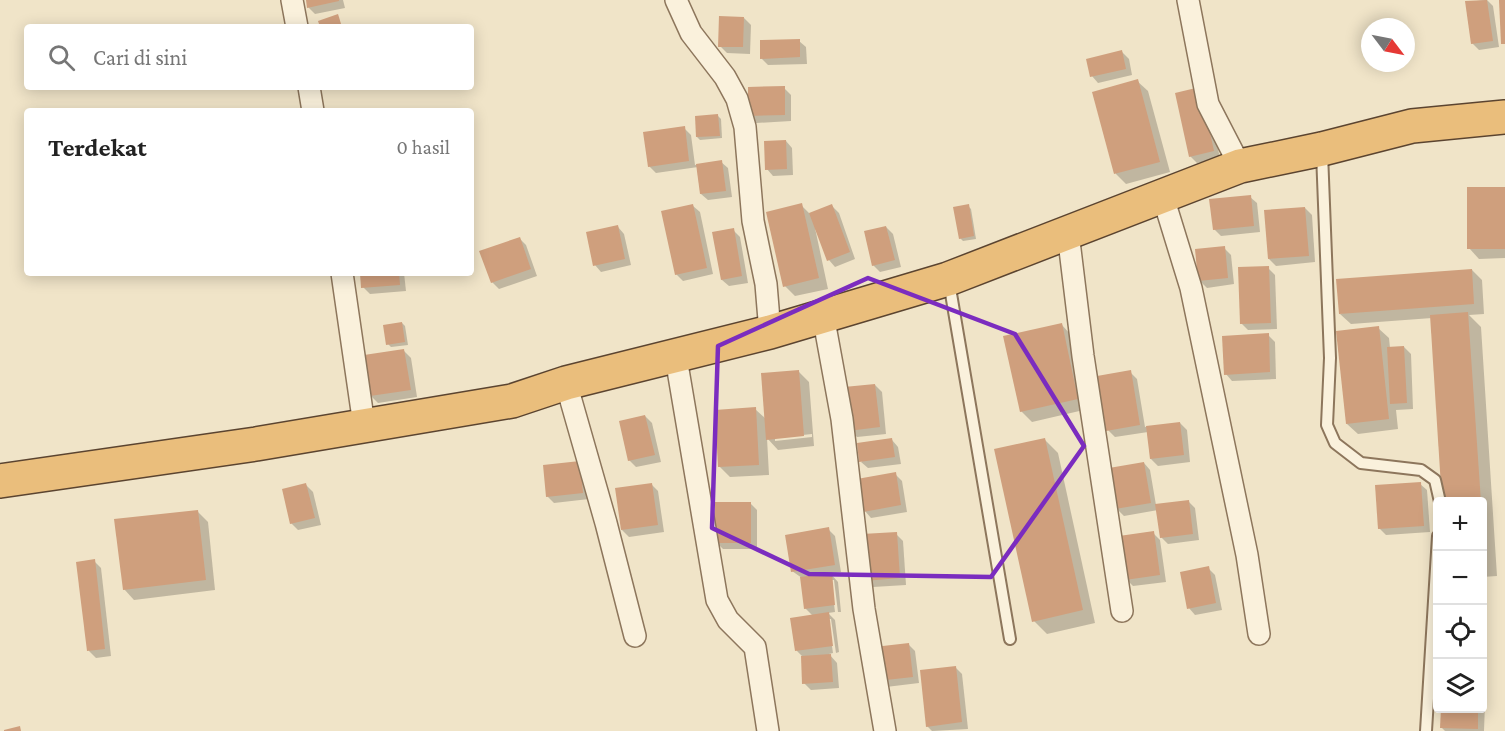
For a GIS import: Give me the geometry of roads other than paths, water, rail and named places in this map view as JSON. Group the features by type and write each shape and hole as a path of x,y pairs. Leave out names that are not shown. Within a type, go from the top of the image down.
{"highway":[{"path":"0,482 513,401 566,383 676,358 948,279 1240,166 1322,149 1412,126 1505,117"}],"street":[{"path":"292,0 296,24"},
{"path":"676,0 691,33 725,77 737,99 751,174 753,221 766,284 770,332"},
{"path":"1188,0 1208,104 1240,166"},
{"path":"310,90 312,108"},
{"path":"1163,197 1191,288 1247,555 1259,634"},
{"path":"1068,233 1083,356 1122,611"},
{"path":"342,276 364,425"},
{"path":"823,315 842,419 864,609 885,731"},
{"path":"676,358 717,600 728,620 755,647 768,731"},
{"path":"566,383 635,636"}],"lane":[{"path":"1322,149 1330,347 1327,425 1335,443 1361,463 1421,470 1435,480 1439,497"},
{"path":"948,279 1010,639"},
{"path":"1426,731 1436,551"}]}
